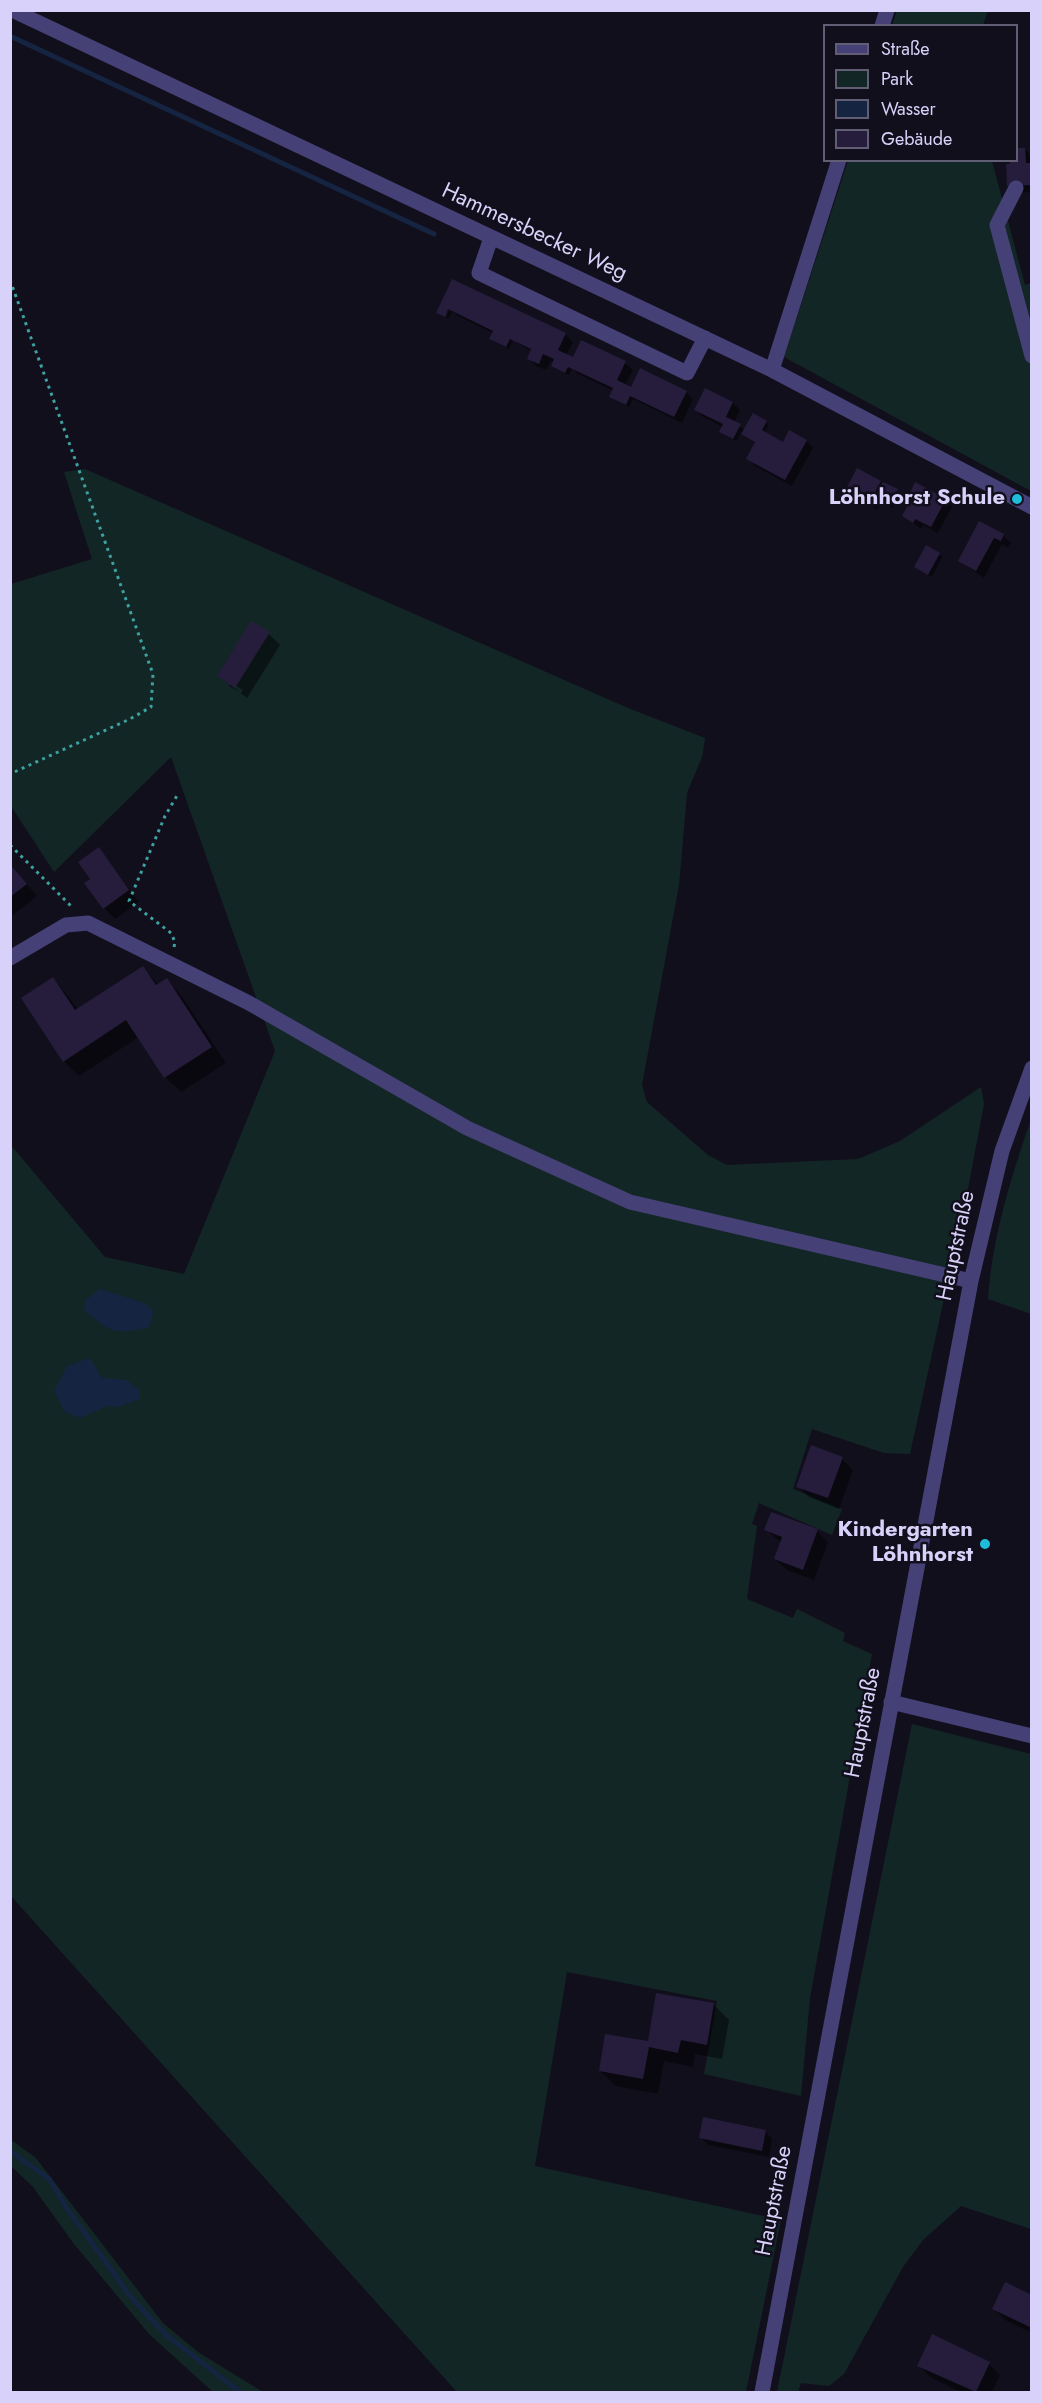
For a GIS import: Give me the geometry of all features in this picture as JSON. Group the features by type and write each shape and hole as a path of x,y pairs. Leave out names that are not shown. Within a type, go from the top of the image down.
{"street":[{"name":"Hammersbecker Weg","path":"12,10 772,370 1032,507"},
{"path":"772,370 838,162"},
{"path":"1016,188 997,225 1032,356"},
{"path":"491,238 479,273 687,373 705,338"},
{"path":"10,958 66,925 88,923 249,1003 467,1128 630,1202 971,1281"},
{"name":"Hauptstraße","path":"762,2392 971,1281 1002,1151 1032,1068"},
{"path":"891,1702 1032,1736"}],"path":[{"path":"10,280 153,674 150,706 130,719 10,774"},
{"path":"169,963 175,942 171,933 129,901 165,816 178,795"},
{"path":"10,845 88,923"}],"green space":[{"path":"897,10 988,11 983,24 892,24"},
{"path":"848,162 992,162 1025,285 1031,283 1031,491 784,357"},
{"path":"85,469 628,708 705,738 702,757 687,793 679,885 642,1085 647,1102 708,1155 727,1165 858,1159 900,1141 981,1087 984,1104 967,1194 910,1454 884,1453 812,1429 793,1489 842,1509 832,1535 759,1503 752,1524 757,1526 747,1599 793,1618 797,1609 845,1633 843,1641 872,1654 810,1998 801,2096 704,2074 717,2001 567,1972 535,2166 781,2220 746,2392 457,2392 11,1896 10,1144 105,1257 184,1274 275,1051 171,757 54,872 11,806 11,584 92,559 64,472"},
{"path":"1031,1120 1031,1314 988,1299 1003,1208"},
{"path":"912,1724 1031,1754 1031,2229 961,2206 923,2240 903,2267 844,2374 829,2386 801,2383 798,2392 777,2392"},
{"path":"10,2139 36,2158 163,2323 198,2352 263,2392 213,2392 149,2334 74,2244 33,2187 11,2166"}],"water":[{"path":"100,1289 144,1303 154,1311 149,1327 128,1331 113,1330 93,1318 84,1310 86,1300"},
{"path":"90,1358 102,1378 127,1380 140,1391 140,1399 118,1407 107,1406 80,1418 64,1411 54,1391 67,1366"}],"building":[{"path":"1018,148 1025,148 1026,163 1030,163 1032,185 1007,186 1006,164 1010,164 1010,162 1018,162"},
{"path":"452,279 566,333 558,350 573,357 581,340 626,361 617,380 631,387 640,368 687,391 674,417 630,396 626,405 609,397 613,388 568,367 565,373 551,366 554,359 543,354 539,364 527,359 531,349 510,339 506,347 489,339 493,331 448,309 445,317 436,313"},
{"path":"705,388 733,402 726,417 741,424 733,439 719,432 723,424 694,410"},
{"path":"753,413 767,421 762,430 783,442 789,430 807,440 785,480 746,459 755,442 741,434"},
{"path":"857,468 881,481 869,504 845,491"},
{"path":"883,482 898,489 889,505 874,497"},
{"path":"915,482 946,499 931,527 915,519 913,523 902,516 912,497 909,495"},
{"path":"979,521 1004,534 1001,541 994,538 976,571 958,561"},
{"path":"926,545 940,553 928,575 914,567"},
{"path":"251,621 270,632 235,688 217,676"},
{"path":"99,847 129,890 103,909 84,883 90,879 78,862"},
{"path":"10,864 27,884 10,897"},
{"path":"143,966 156,985 167,978 212,1047 164,1078 126,1020 63,1062 21,998 53,977 75,1010"},
{"path":"811,1445 843,1457 828,1498 796,1487"},
{"path":"771,1512 818,1529 803,1570 774,1559 782,1537 764,1530"},
{"path":"656,1993 714,2003 707,2045 681,2040 678,2053 649,2047 643,2079 599,2071 605,2034 648,2041"},
{"path":"703,2117 766,2130 762,2151 699,2138"},
{"path":"1005,2282 1032,2295 1032,2328 992,2309"},
{"path":"932,2334 990,2362 976,2392 917,2366"}],"waterway":[{"path":"10,36 434,234"},
{"path":"10,2151 49,2179 66,2207 130,2296 166,2335 240,2392"}],"place":[{"name":"Löhnhorst Schule","path":"1017,499"},
{"name":"Kindergarten Löhnhorst","path":"985,1544"}]}
